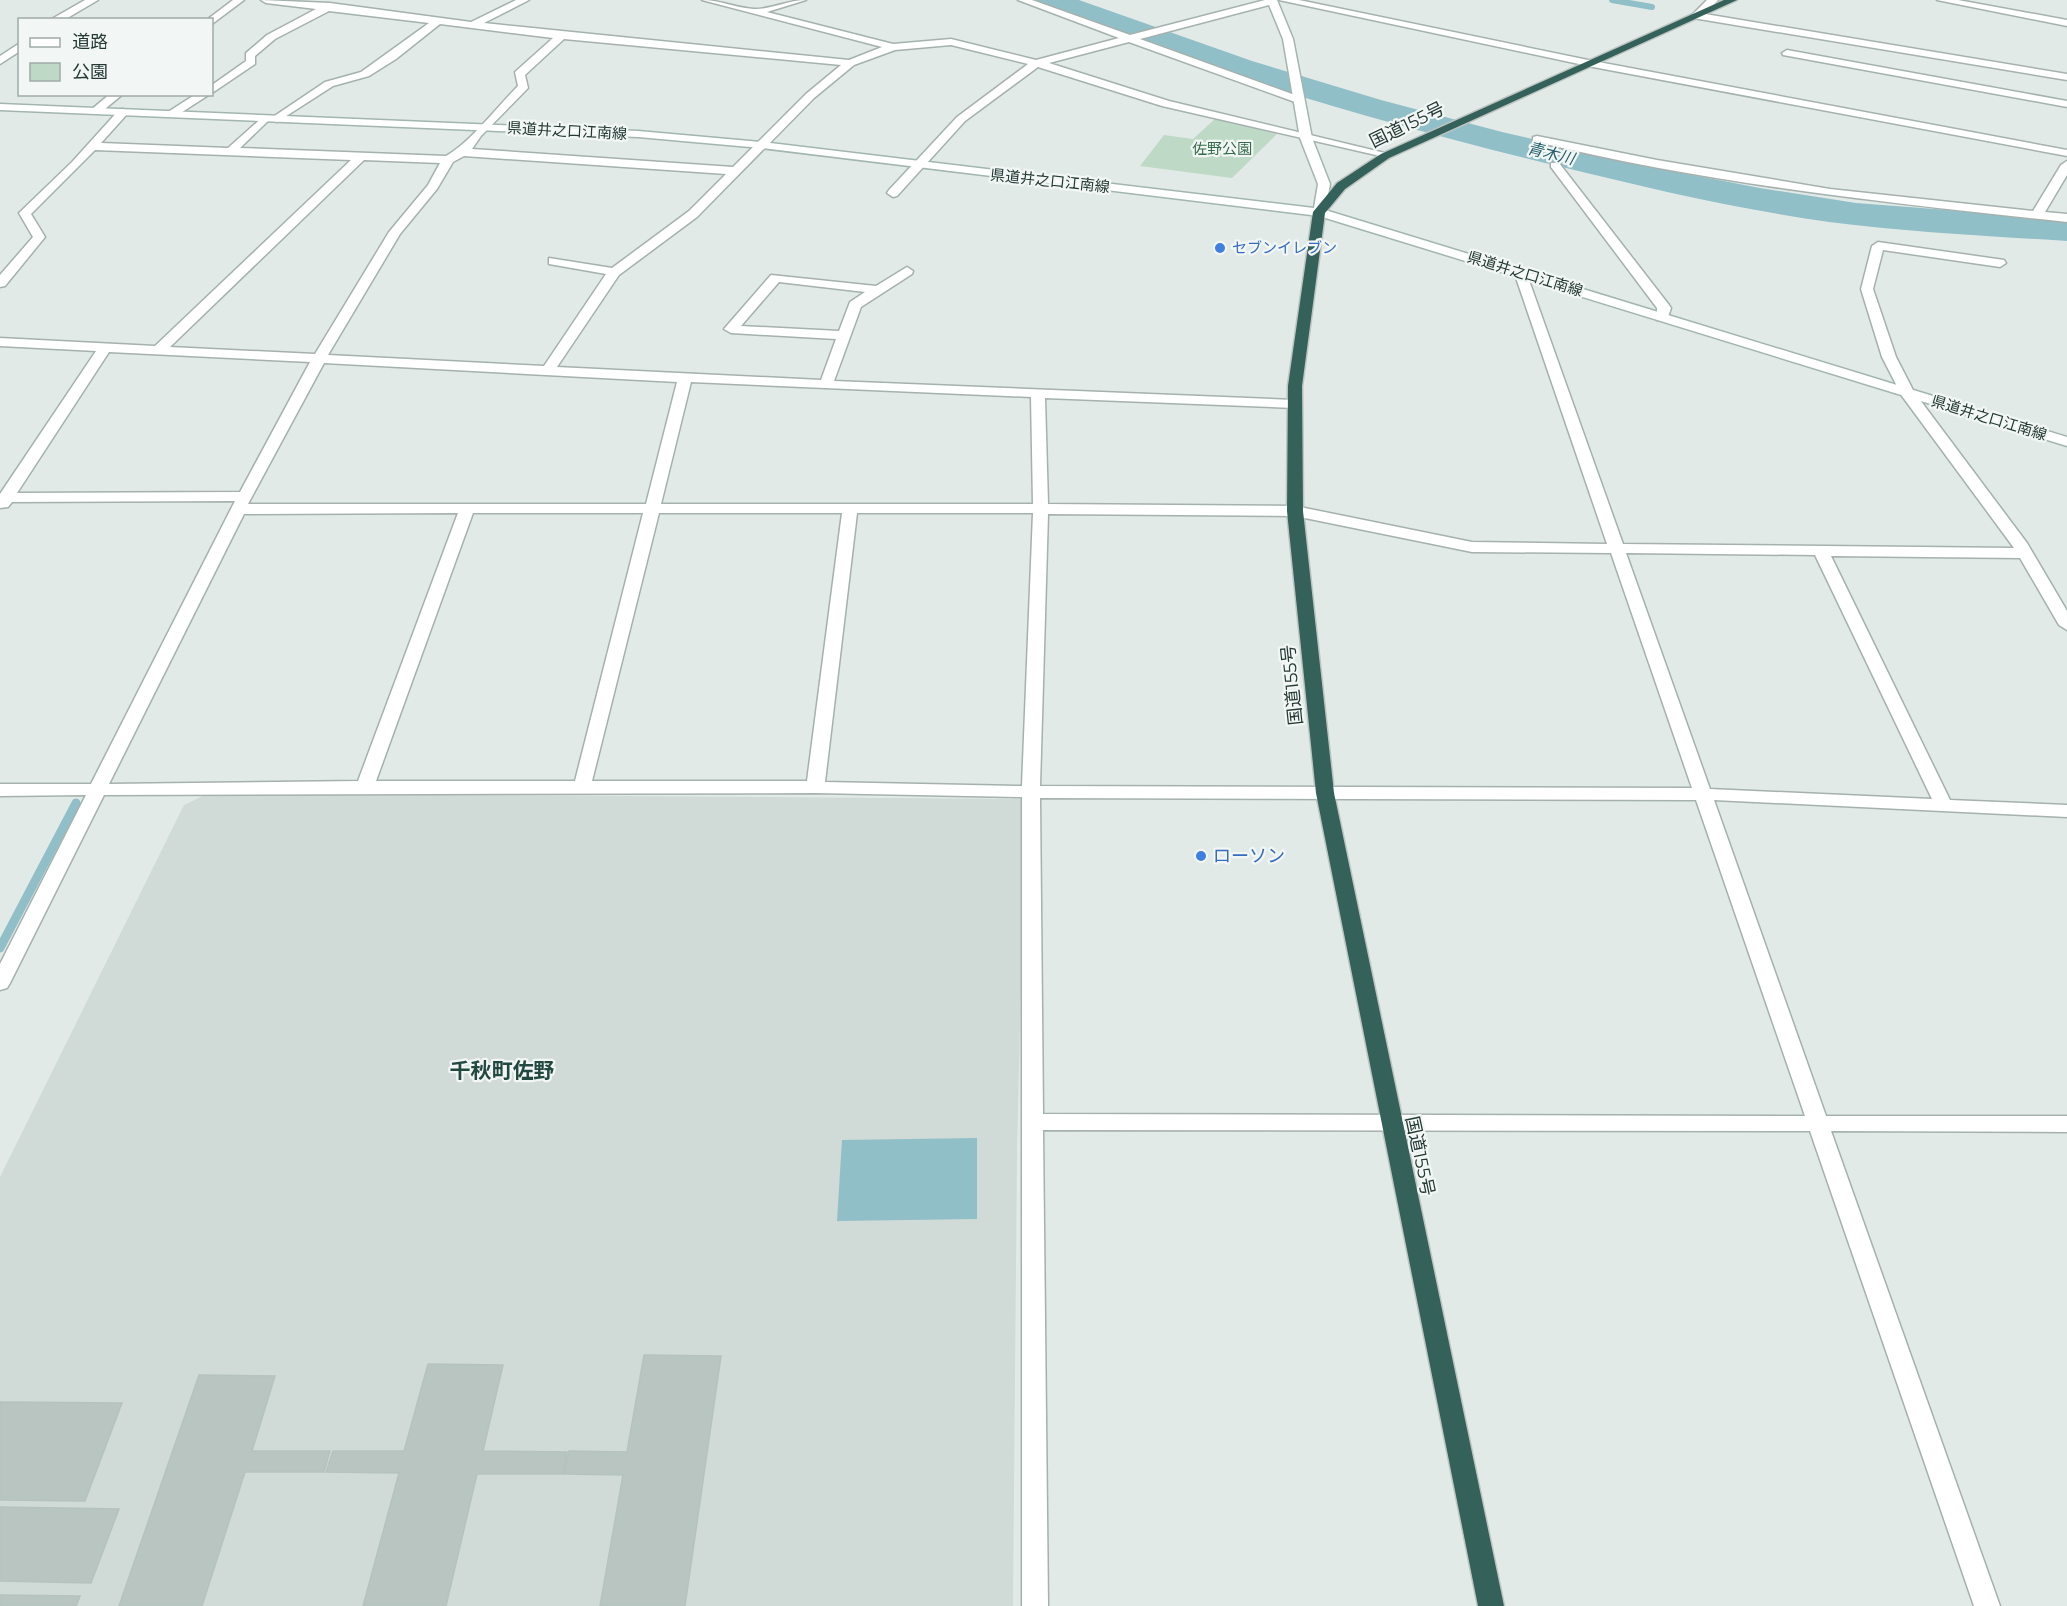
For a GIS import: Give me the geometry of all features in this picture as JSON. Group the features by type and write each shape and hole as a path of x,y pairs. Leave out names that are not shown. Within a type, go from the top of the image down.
{"highway":[{"name":"国道155号","path":"1491,1606 1324,793 1295,511 1294,404 1318,212 1341,186 1385,156 1732,0"}],"street":[{"path":"59,18 93,0"},
{"path":"213,20 239,0"},
{"path":"266,0 562,36 850,63"},
{"path":"470,26 524,0"},
{"path":"707,0 893,47"},
{"path":"755,12 801,0"},
{"path":"1023,0 1129,40 1298,98"},
{"path":"1276,0 1288,39 1306,138 1324,184 1318,212"},
{"path":"893,193 961,119 1036,63 1276,0 1593,64 2067,153"},
{"path":"1697,16 1713,0"},
{"path":"1942,0 2067,23"},
{"path":"370,11 387,4"},
{"path":"213,89 251,62 250,55 271,37 330,6"},
{"path":"1697,16 2067,77"},
{"path":"231,151 270,119 329,84 365,74 392,57 439,20"},
{"path":"93,146 448,160 463,152 525,86 519,74 562,36"},
{"path":"548,370 614,272 693,214 810,96 850,63 893,47 951,42 1071,72 1166,104 1385,156"},
{"path":"0,61 18,48"},
{"path":"1787,53 2067,104"},
{"path":"96,111 115,96"},
{"path":"171,114 202,96"},
{"name":"県道井之口江南線","path":"0,107 627,134 761,145 1318,212 1348,219 2067,442"},
{"path":"0,283 39,237 24,213 93,146 123,112"},
{"path":"1537,139 1657,164 1830,193 2067,218"},
{"path":"463,152 735,171"},
{"path":"158,351 362,156"},
{"path":"0,983 242,503 319,359 395,232 433,186 448,160"},
{"path":"1556,165 1664,308 1662,316"},
{"path":"2037,215 2067,165"},
{"path":"2000,262 1878,246 1868,289 1889,357 1907,393 2024,553 2067,625"},
{"path":"553,261 614,272"},
{"path":"826,384 855,305 907,271"},
{"path":"1520,272 1987,1606"},
{"path":"844,335 731,329 776,278 878,290"},
{"path":"0,342 685,378 1294,404"},
{"path":"2,501 105,348"},
{"path":"582,787 685,378"},
{"path":"1035,1606 1031,792 1041,508 1038,394"},
{"path":"2,501 468,507 850,507 1295,511 1472,547 2024,553"},
{"path":"365,787 468,507"},
{"path":"815,787 850,507"},
{"path":"1820,549 1944,805"},
{"path":"0,790 815,787 1031,792 1704,794 2067,811"},
{"path":"1032,1122 2067,1124"}],"shaded area":[{"path":"209,793 1025,799 1017,1155 1013,1606 0,1606 0,1177 184,805"}],"green space":[{"name":"佐野公園","path":"1216,118 1277,134 1232,178 1140,166 1164,135 1193,139"}],"water":[{"path":"977,1138 977,1219 837,1221 842,1140"}],"building":[{"path":"644,1355 721,1356 685,1606 600,1606 623,1475 564,1474 569,1451 627,1452"},
{"path":"428,1364 503,1365 483,1451 567,1452 563,1474 477,1474 446,1606 363,1606 399,1473 326,1472 333,1451 404,1451"},
{"path":"199,1375 275,1376 252,1451 330,1451 324,1472 245,1472 202,1606 119,1606"},
{"path":"0,1402 122,1403 85,1501 0,1500"},
{"path":"0,1507 119,1509 91,1583 0,1581"},
{"path":"0,1595 80,1596 76,1606 0,1606"}],"waterway":[{"name":"青木川","path":"1051,0 1177,47 1304,88 1433,125 1628,172 1727,193 1856,214 2067,230"},
{"path":"1612,0 1652,7"},
{"path":"0,948 76,803"}],"place":[{"name":"セブンイレブン","path":"1220,248"},
{"name":"ローソン","path":"1201,856"}],"district":[{"name":"千秋町佐野","path":"502,1071"}]}
